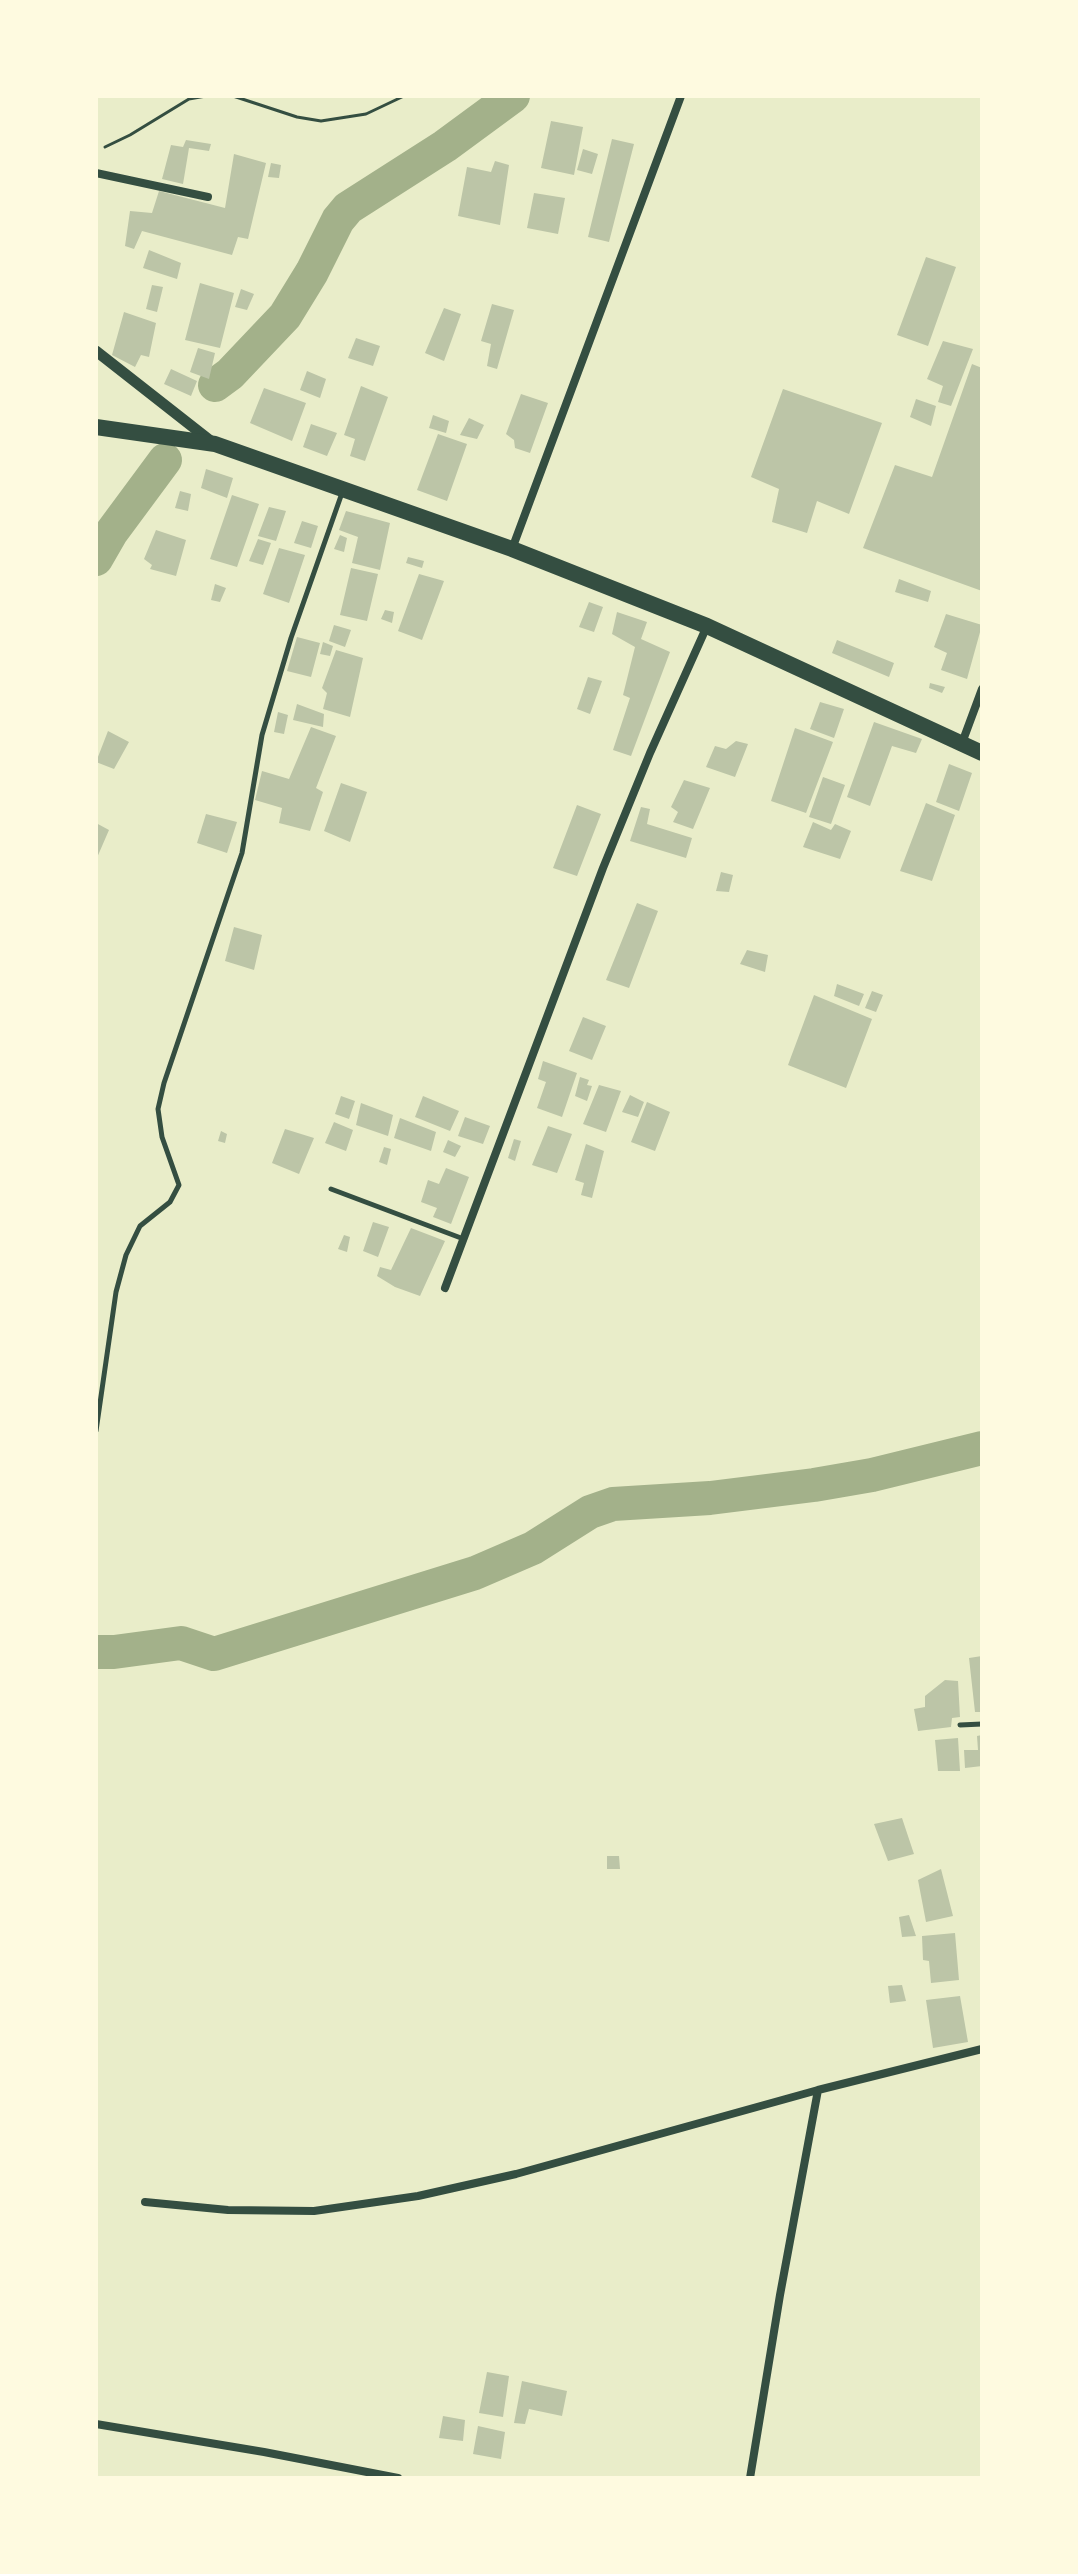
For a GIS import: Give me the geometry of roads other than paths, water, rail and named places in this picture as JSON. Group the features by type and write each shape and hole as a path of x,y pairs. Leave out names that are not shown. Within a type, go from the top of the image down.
{"highway":[{"path":"96,427 215,444 512,549 707,626 982,753"}],"street":[{"path":"512,549 681,96"},
{"path":"96,173 208,197"},
{"path":"96,351 215,444"},
{"path":"445,1288 461,1238 603,868 707,626"},
{"path":"962,744 982,689"},
{"path":"145,2202 228,2210 314,2211 418,2196 516,2174 818,2090 982,2049"},
{"path":"750,2478 818,2090"},
{"path":"96,2424 264,2452 361,2475 398,2478"}],"lane":[{"path":"96,1431 116,1292 126,1255 140,1226 170,1202 179,1185 162,1137 158,1109 164,1083 242,853 247,809 262,735 291,638 343,488"},
{"path":"331,1189 461,1238"},
{"path":"960,1725 982,1724"}],"waterway":[{"path":"215,385 230,374 285,316 338,220 348,208 445,146 513,96"},
{"path":"96,559 111,533 165,460"},
{"path":"96,1652 181,1643 214,1654 475,1573 533,1548 590,1512 613,1504 710,1498 814,1485 872,1475 982,1448"}]}
